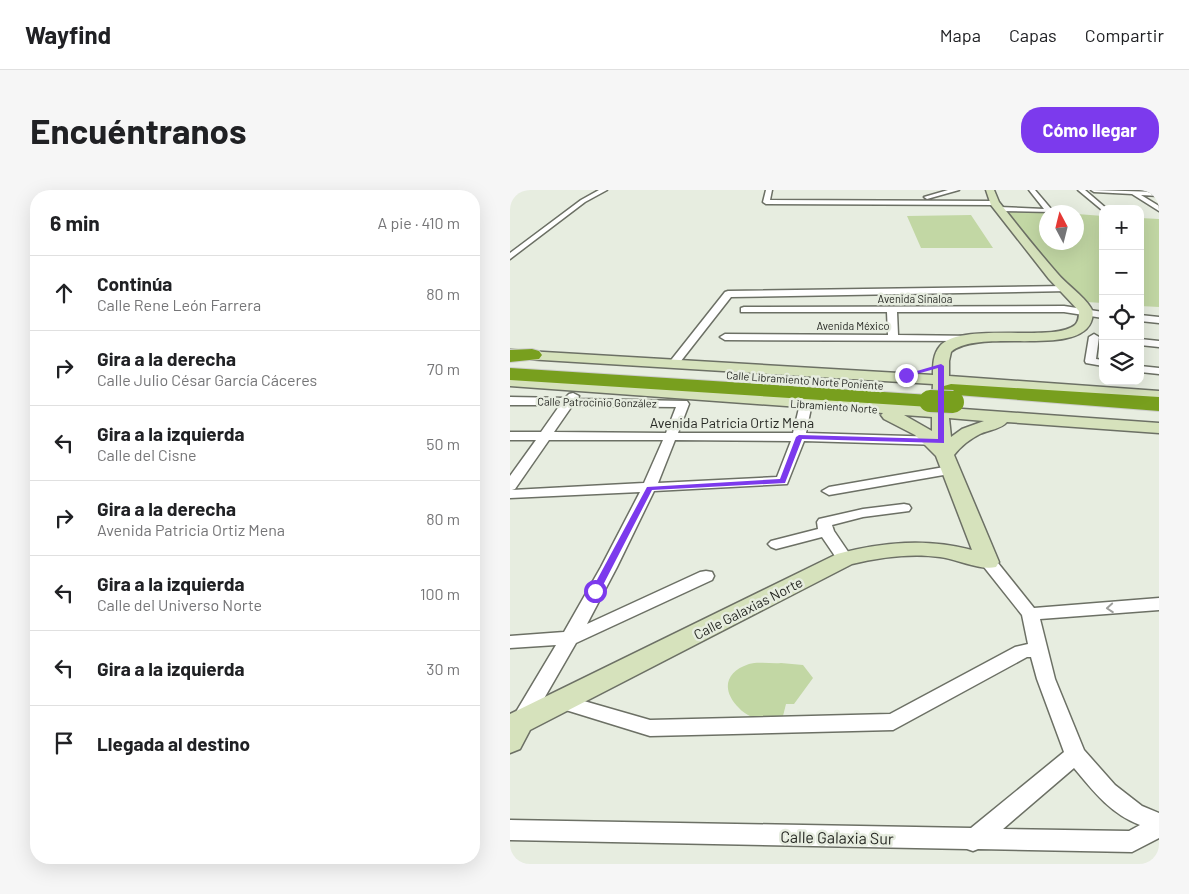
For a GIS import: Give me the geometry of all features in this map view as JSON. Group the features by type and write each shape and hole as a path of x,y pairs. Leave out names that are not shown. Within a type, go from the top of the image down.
{"highway":[{"name":"Calle Libramiento Norte Poniente","path":"510,357 521,374 941,383 1159,404"},
{"name":"Calle Libramiento Norte Poniente","path":"941,383 1159,417"}],"street":[{"path":"510,257 583,201 604,190"},
{"path":"769,190 766,202 904,202 996,206 1050,211 1032,190"},
{"path":"904,202 956,190"},
{"path":"941,383 982,339 1062,335 1081,328 1087,317 1086,310 996,206 990,190"},
{"path":"1081,190 1099,205"},
{"path":"1094,190 1159,194"},
{"path":"1131,191 1159,209"},
{"path":"889,194 892,202"},
{"path":"672,364 696,337 728,294 1066,289"},
{"path":"892,309 893,337"},
{"name":"Avenida Sinaloa","path":"744,310 1064,309 1099,315"},
{"path":"1144,318 1159,320"},
{"path":"1077,330 1098,338 1090,361 1099,362"},
{"name":"Avenida México","path":"725,337 982,339"},
{"path":"932,338 941,383 945,450 988,562 1030,614 1046,679 1075,755 1114,797 1134,814 1159,825"},
{"path":"1144,342 1159,344"},
{"path":"521,374 672,364 880,377 906,375 941,383 985,383 1159,396"},
{"path":"1144,369 1159,371"},
{"name":"Libramiento Norte","path":"521,374 580,387 866,408 941,383 1026,418 1159,428"},
{"path":"510,486 542,437 580,387"},
{"name":"Calle Patrocinio González","path":"510,401 683,404 671,437"},
{"path":"510,494 782,481 799,437 806,408"},
{"path":"866,408 906,421 922,430 945,450"},
{"path":"829,491 945,450 974,429 998,422 1026,418"},
{"name":"Avenida Patricia Ortiz Mena","path":"510,436 799,437 945,450"},
{"path":"515,731 570,638 649,488 671,437"},
{"path":"845,560 826,531 824,522 863,513 904,508"},
{"path":"776,544 826,531"},
{"name":"Calle Galaxias Norte","path":"515,731 563,702 845,560 890,550 928,549 967,554 988,562"},
{"path":"510,642 570,638 706,576"},
{"path":"1030,614 1159,604"},
{"path":"563,702 650,728 893,722 1021,652 1029,650 1039,652"},
{"path":"973,841 1075,755"},
{"name":"Calle Galaxia Sur","path":"510,830 973,841 1132,842 1159,825"}],"green space":[{"path":"1003,210 1039,213 1039,250 1084,250 1084,215 1099,216 1099,303 1086,302 1058,274"},
{"path":"971,215 993,248 921,248 907,216"},
{"path":"1144,218 1159,219 1159,307 1144,306"},
{"path":"781,663 803,665 813,678 794,704 786,704 783,716 769,725 749,716 739,708 730,695 728,682 735,672 749,664"}],"route":[{"path":"595,591 618,551 649,488 782,481 785,479 799,437 942,441 940,426 941,366 906,375"}]}
